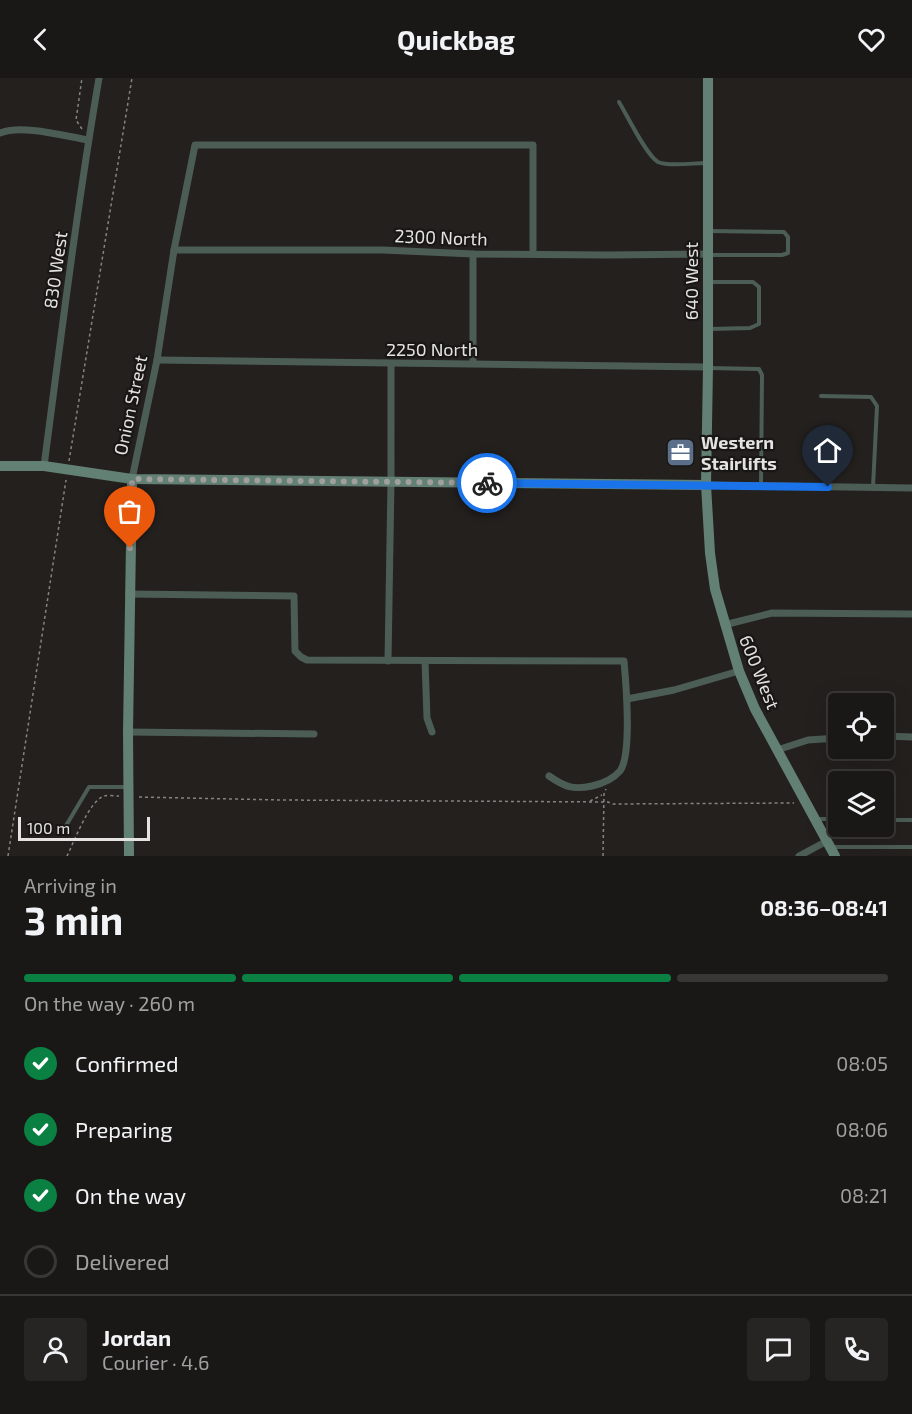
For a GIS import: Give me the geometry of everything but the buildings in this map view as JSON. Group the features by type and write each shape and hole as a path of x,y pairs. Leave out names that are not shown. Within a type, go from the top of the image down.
{"street":[{"name":"830 West","path":"44,466 88,140 99,78"},
{"name":"640 West","path":"706,485 708,78"},
{"path":"4,132 21,129 88,140"},
{"name":"Onion Street","path":"129,856 129,594 132,479 195,145 533,145 533,254"},
{"name":"2300 North","path":"174,250 708,254"},
{"path":"473,254 473,363"},
{"name":"2250 North","path":"156,360 708,368"},
{"path":"388,661 391,364"},
{"path":"0,466 44,466 132,479 912,488"},
{"name":"600 West","path":"706,485 710,553 715,589 739,670 755,709 831,848"},
{"path":"129,594 294,596 295,651 307,660 624,661 627,699 626,751 620,770 603,783 579,789 562,786 549,777"},
{"path":"724,625 772,613 912,615"},
{"path":"425,661 427,718 432,732"},
{"path":"627,699 674,690 739,670"},
{"path":"128,732 314,734"},
{"path":"894,736 912,737"},
{"path":"777,750 808,740 828,739"},
{"path":"799,856 831,848"}],"lane":[{"path":"619,102 635,131 658,162 666,164 708,163"},
{"path":"708,231 784,232 788,237 788,253 782,255 708,254"},
{"path":"708,282 753,282 759,287 759,324 750,328 708,328"},
{"path":"708,368 759,369 762,375 761,486"},
{"path":"821,396 871,397 877,406 873,488"},
{"path":"64,829 89,787 129,792"},
{"path":"815,819 828,819"},
{"path":"894,820 912,820"},
{"path":"831,848 912,847"}],"path":[{"path":"82,78 76,120 88,140"},
{"path":"68,464 132,78"},
{"path":"8,856 66,476"},
{"path":"603,783 606,789 603,856"},
{"path":"67,856 84,819 93,806 104,796 129,792 294,800 793,803"},
{"path":"586,802 604,794"}],"way so far":[{"path":"130,548 132,479 487,483"}],"place":[{"name":"Western Stairlifts","path":"680,452"}],"route":[{"path":"487,483 828,487"}]}
